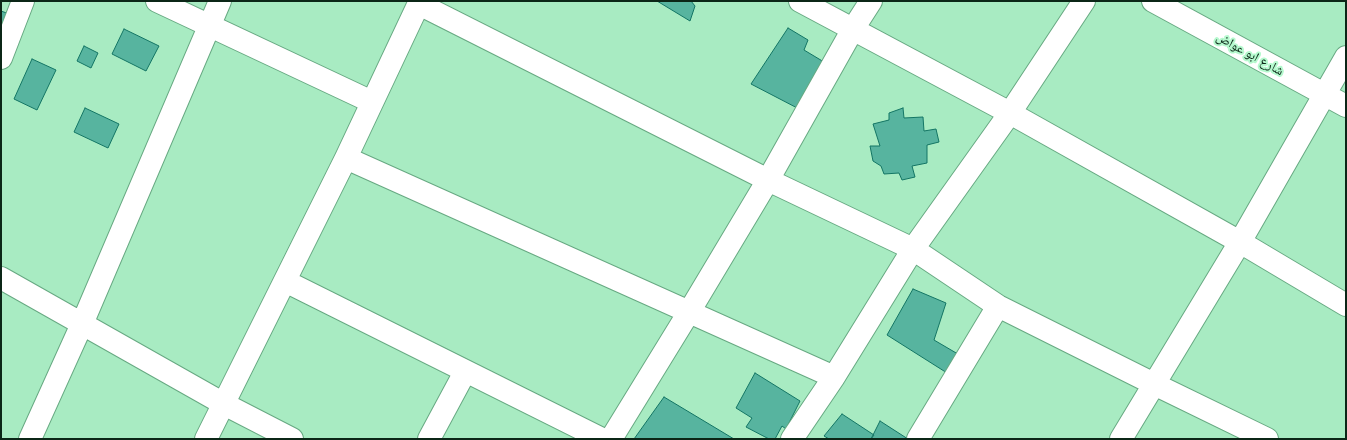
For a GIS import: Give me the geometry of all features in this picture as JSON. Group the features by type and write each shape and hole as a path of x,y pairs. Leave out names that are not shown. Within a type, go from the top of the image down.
{"street":[{"path":"1,58 23,1"},
{"path":"157,1 372,102"},
{"path":"30,439 82,324 220,1"},
{"path":"800,1 1010,113 1240,242 1346,305"},
{"path":"611,439 768,180 853,29 871,1"},
{"path":"792,439 834,376 913,250 1010,113 1084,1"},
{"name":"شارع ابو عواض","path":"1153,1 1346,106"},
{"path":"206,439 346,158 420,2 768,180 913,250 998,306 1267,439"},
{"path":"1121,439 1240,242 1346,57"},
{"path":"346,158 834,376"},
{"path":"1,278 224,404 292,439"},
{"path":"285,281 602,439"},
{"path":"918,439 998,306"},
{"path":"429,439 465,372"}],"building":[{"path":"657,1 691,1 695,6 690,21"},
{"path":"1,11 12,15 8,27 1,24"},
{"path":"788,28 808,40 804,50 829,65 803,111 751,84"},
{"path":"124,29 159,46 146,71 112,54"},
{"path":"84,46 98,53 91,68 77,61"},
{"path":"32,59 56,70 37,110 14,99"},
{"path":"85,108 119,124 108,148 74,132"},
{"path":"903,108 904,118 923,117 924,131 936,129 939,142 927,145 927,163 912,166 915,177 902,180 899,173 884,174 881,166 873,161 870,146 880,146 873,124 889,120 889,113"},
{"path":"913,289 946,303 934,340 963,357 955,378 887,335"},
{"path":"755,373 800,401 786,429 782,426 775,439 769,439 746,427 752,418 736,408"},
{"path":"664,397 734,439 634,439"},
{"path":"842,414 874,435 871,439 829,439 824,436"},
{"path":"880,421 908,439 871,439"}]}
